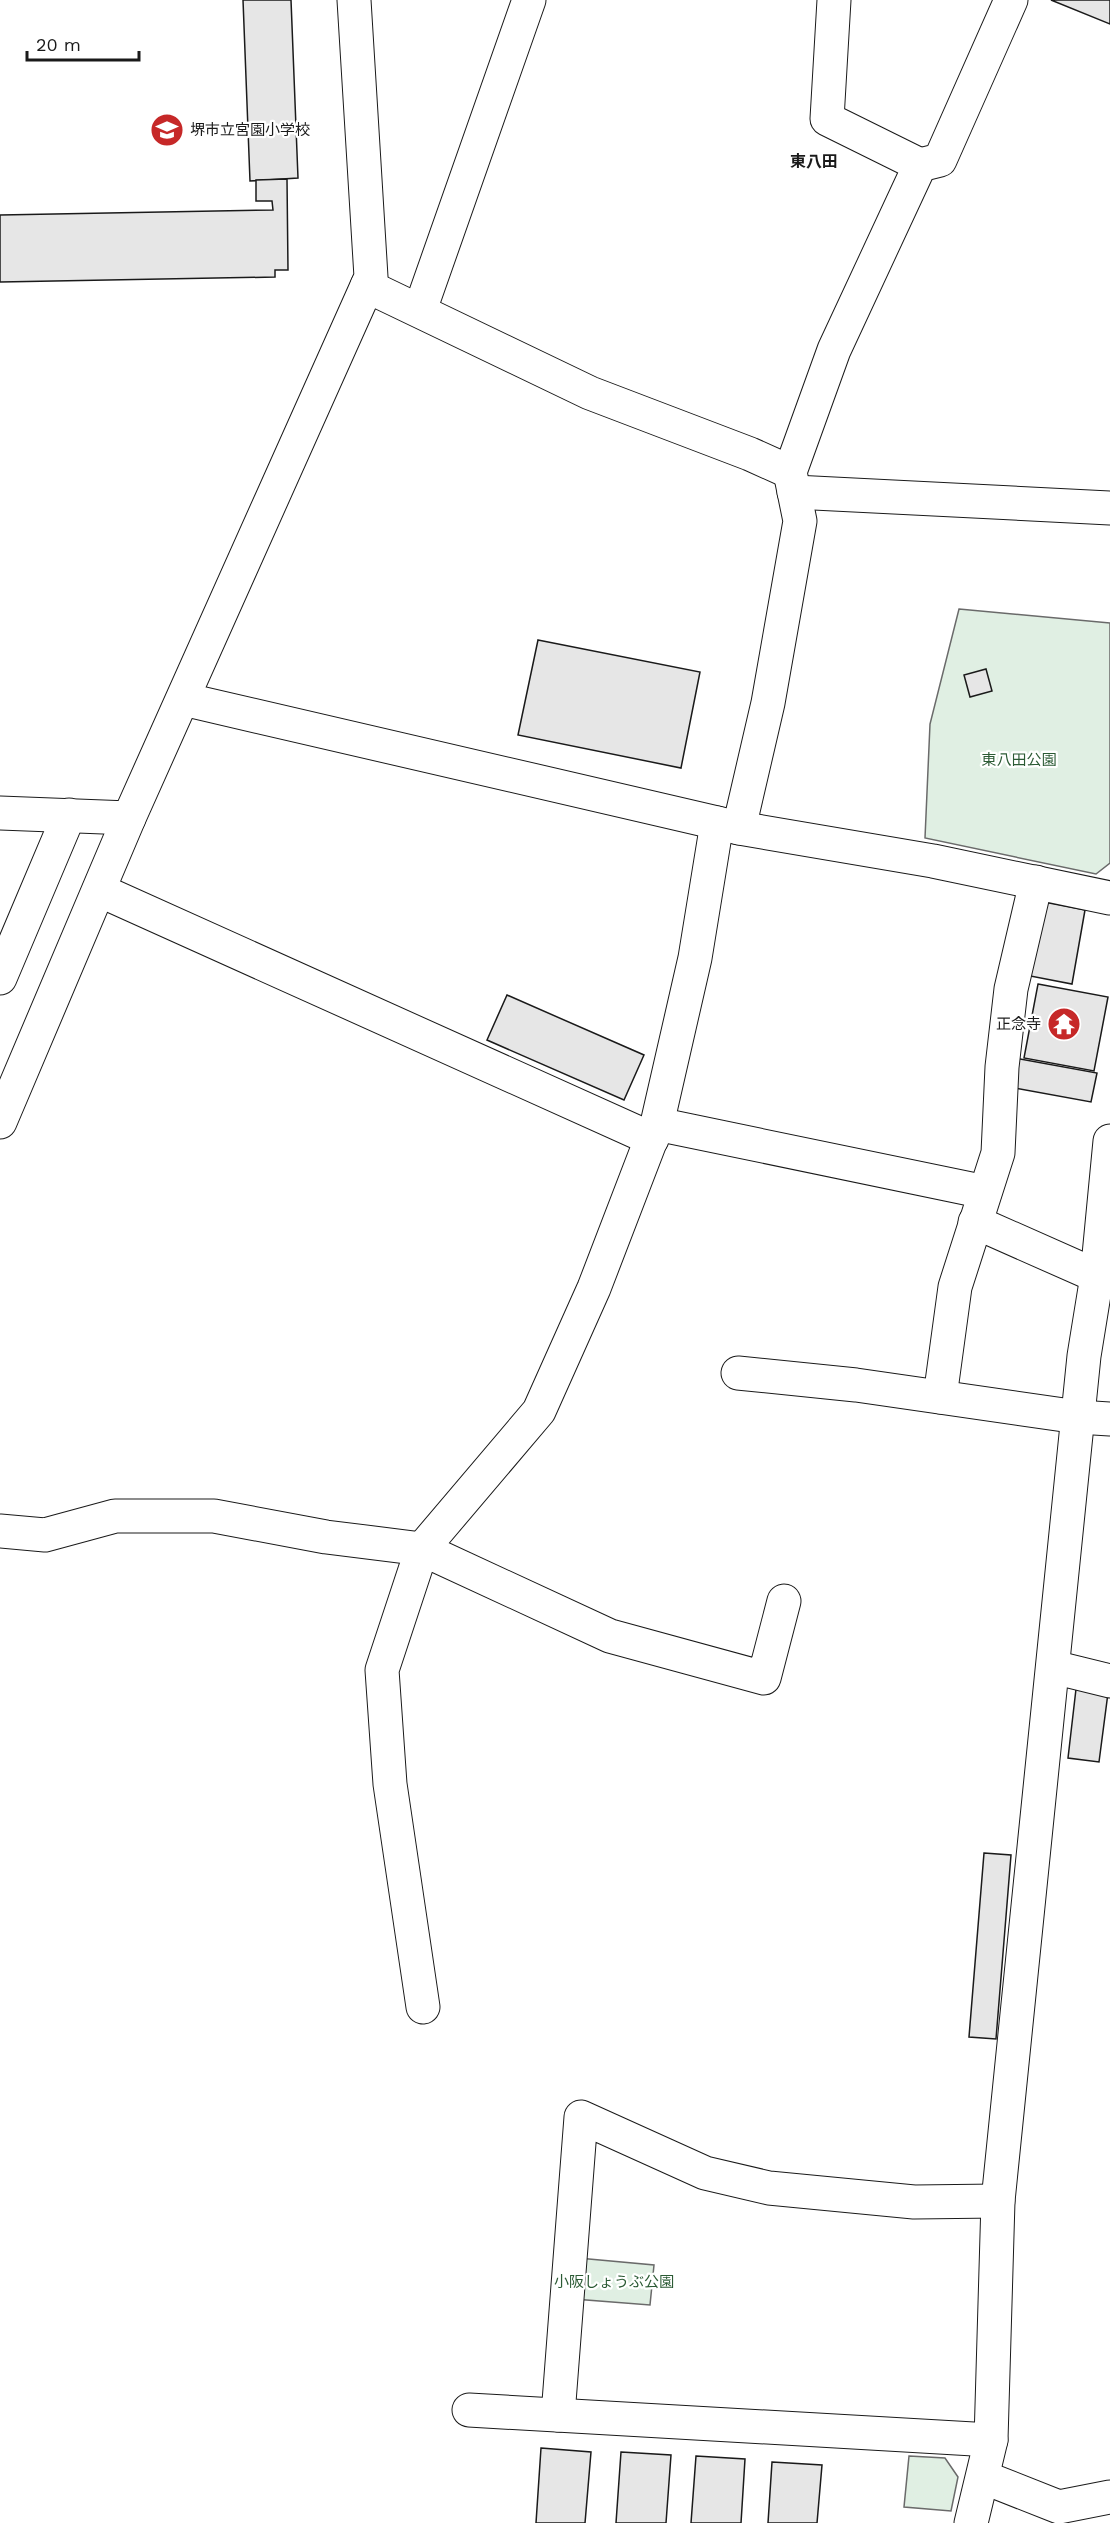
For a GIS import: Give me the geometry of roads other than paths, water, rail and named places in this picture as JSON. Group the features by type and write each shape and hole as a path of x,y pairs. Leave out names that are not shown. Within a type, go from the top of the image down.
{"street":[{"path":"0,1122 11,1064 99,890 371,276 354,0"},
{"path":"420,310 529,0"},
{"path":"834,0 827,119 920,165 940,160 1011,0"},
{"path":"423,2007 390,1784 382,1670 422,1549 539,1411 594,1288 655,1132 728,825 768,703 800,521 792,482 834,350 920,165"},
{"path":"367,286 590,393 750,454 792,482 1110,508"},
{"path":"183,699 728,825 1036,882 1110,898"},
{"path":"0,813 129,818"},
{"path":"0,978 69,815"},
{"path":"940,1397 955,1287 998,1153 1002,1067 1011,989 1036,882"},
{"path":"99,890 655,1132 980,1207 1096,1276"},
{"path":"971,2523 991,2440 998,2200 1078,1417 1110,1141"},
{"path":"738,1373 795,1377 1078,1417 1110,1419"},
{"path":"0,1531 45,1535 115,1516 214,1516 326,1537 422,1549 610,1636 764,1678 784,1601"},
{"path":"1053,1667 1110,1681"},
{"path":"558,2415 581,2117 705,2173 769,2188 914,2202 998,2200"},
{"path":"469,2410 991,2440"},
{"path":"983,2477 1059,2507 1110,2497"}],"place":[{"name":"堺市立宮園小学校","path":"167,130"},
{"name":"正念寺","path":"1064,1024"}],"district":[{"name":"東八田","path":"814,161"}],"park label":[{"name":"東八田公園","path":"1019,760"},
{"name":"小阪しょうぶ公園","path":"614,2282"}]}
